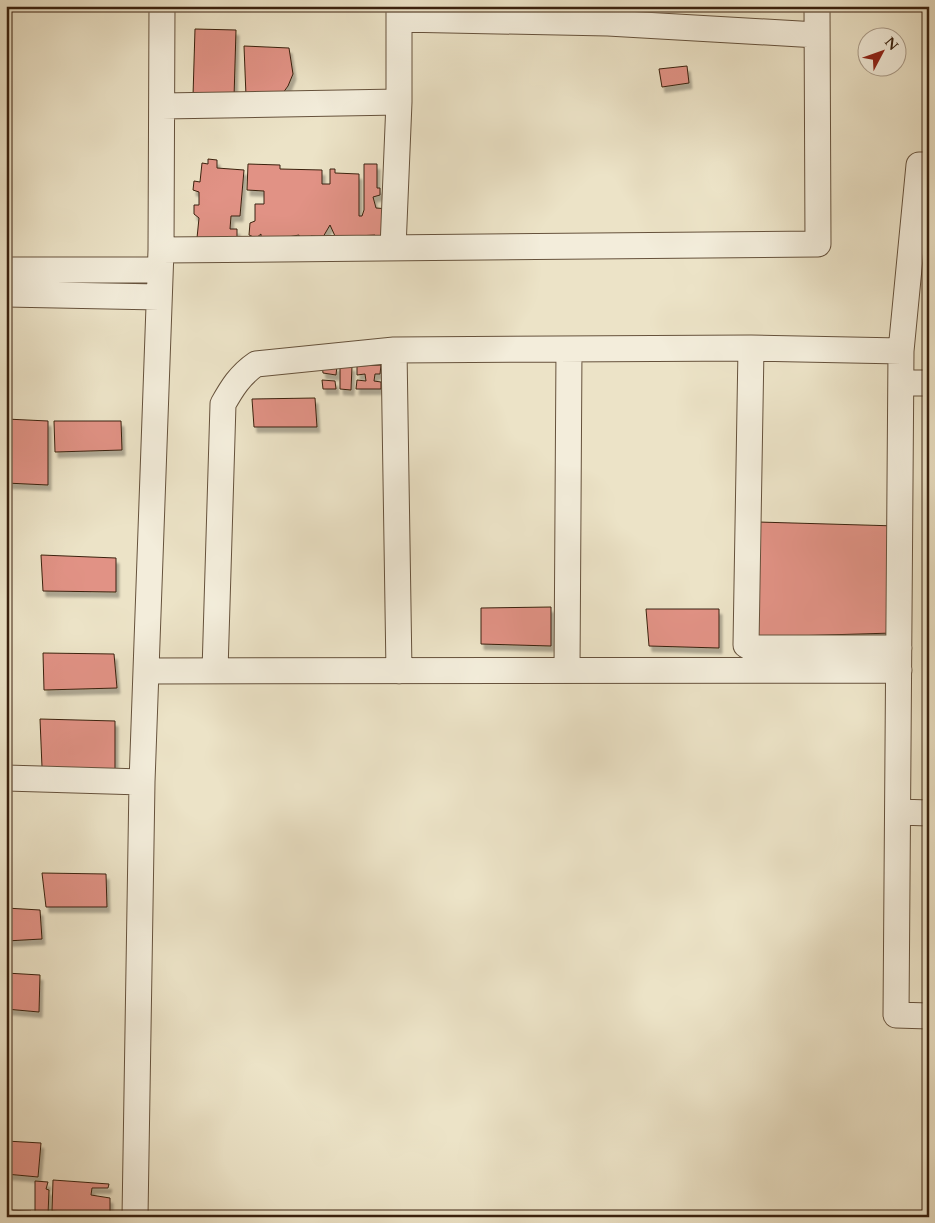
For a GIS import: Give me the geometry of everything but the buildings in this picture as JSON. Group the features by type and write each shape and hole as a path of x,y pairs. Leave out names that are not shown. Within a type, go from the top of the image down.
{"street":[{"path":"135,1217 142,782 160,260 162,6"},
{"path":"6,270 393,248 818,244 817,6"},
{"path":"393,248 400,102 399,13 609,14 817,35"},
{"path":"162,106 400,102"},
{"path":"929,165 919,165 901,351 896,1015 929,1016"},
{"path":"6,294 159,296"},
{"path":"215,671 223,404 234,384 256,364 394,350 751,348 901,351"},
{"path":"751,348 746,645 751,648 899,659"},
{"path":"567,670 569,349"},
{"path":"394,350 400,671"},
{"path":"901,383 929,383"},
{"path":"146,671 567,670 899,659"},
{"path":"6,778 142,782"},
{"path":"898,812 929,814"}]}
